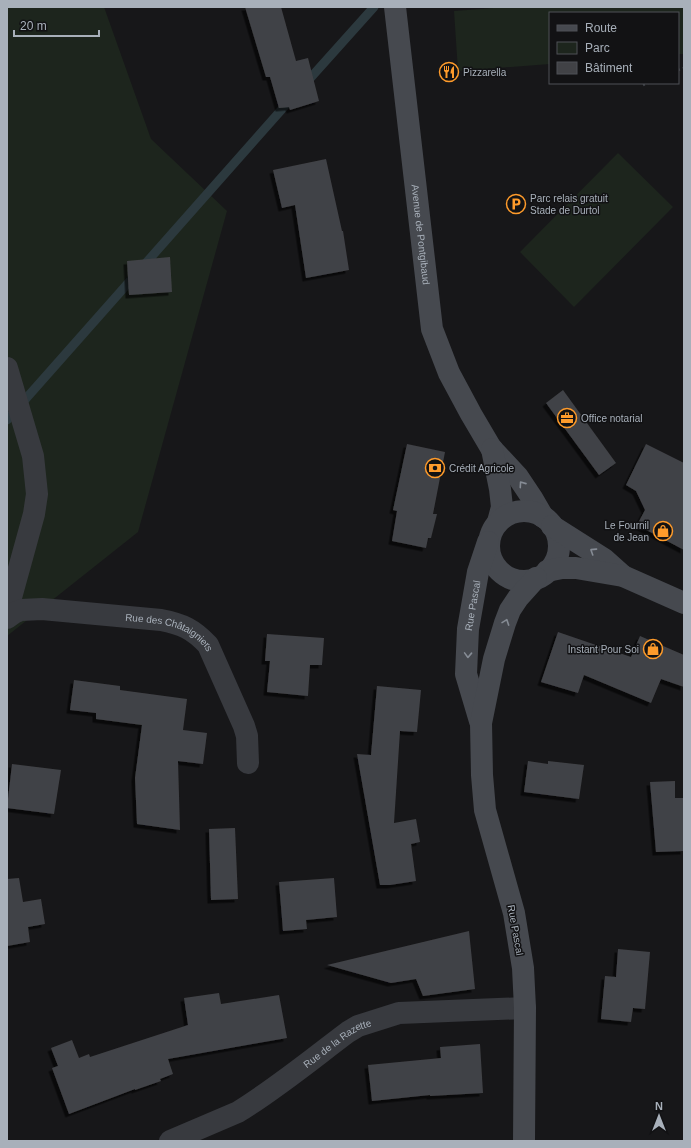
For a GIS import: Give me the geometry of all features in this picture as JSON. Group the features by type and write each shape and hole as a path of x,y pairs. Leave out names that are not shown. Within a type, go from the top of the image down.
{"main road":[{"name":"Avenue de Pontgibaud","path":"395,7 432,329 459,394 492,448 518,477 547,521"},
{"name":"Avenue de Pontgibaud","path":"492,448 502,507 494,528"},
{"path":"623,576 604,559 532,512 520,512 508,515 494,528 488,545 490,554 499,571 507,577 516,580 526,581 562,568 576,568 623,576 684,603"},
{"path":"542,575 555,561 558,549 557,537 547,521"},
{"name":"Rue Pascal","path":"481,723 466,674 468,628 478,572 494,528"},
{"name":"Rue Pascal","path":"524,1141 525,1008 523,968 514,913 485,810 482,775 481,723 494,659 510,610 518,598 542,575"}],"street":[{"path":"7,368 33,456 37,494 34,514 7,612"},
{"name":"Rue des Châtaigniers","path":"7,618 21,610 42,609 161,620 176,623 188,628 208,645 244,726 247,736 248,763"},
{"name":"Rue de la Razette","path":"170,1141 249,1106 358,1026 399,1013 525,1008"}],"green space":[{"path":"7,7 104,7 151,139 227,211 138,532 7,636"},
{"path":"506,7 684,7 684,54 679,54 679,12 549,12 549,64 458,71 454,11"},
{"path":"618,153 673,207 574,307 520,252"}],"building":[{"path":"245,7 281,7 296,61 308,58 319,101 290,110 289,107 279,108 270,77 266,77"},
{"path":"326,159 343,231 349,270 306,278 295,205 282,208 273,170"},
{"path":"170,257 172,292 129,295 127,261"},
{"path":"563,390 616,463 599,475 546,403"},
{"path":"407,444 445,452 433,514 437,514 431,538 428,538 426,548 392,541 397,511 393,510"},
{"path":"646,444 684,463 684,550 637,525 645,510 636,491 626,485"},
{"path":"558,632 631,657 640,636 684,655 684,687 661,679 651,703 584,675 578,693 541,682"},
{"path":"267,634 324,638 322,665 310,665 308,696 267,692 270,661 265,661"},
{"path":"74,680 120,686 120,690 187,699 183,730 207,733 203,764 178,761 180,830 137,824 135,778 142,725 96,719 96,713 70,710"},
{"path":"377,686 421,690 417,732 400,731 394,823 416,819 420,842 411,844 416,881 390,885 380,885 357,754 371,755"},
{"path":"528,761 548,764 548,761 584,765 579,799 524,792"},
{"path":"12,764 61,770 54,814 7,808"},
{"path":"675,781 675,798 684,798 684,851 656,852 650,782"},
{"path":"235,828 238,899 211,900 209,829"},
{"path":"19,878 23,902 41,899 45,924 28,927 30,942 7,946 7,879"},
{"path":"334,878 337,917 306,920 307,929 283,931 279,882"},
{"path":"469,931 475,989 423,996 416,979 391,983 327,965"},
{"path":"618,949 650,952 645,1009 633,1008 631,1022 601,1019 605,976 616,977"},
{"path":"219,993 221,1004 279,995 287,1038 168,1059 173,1074 160,1079 161,1081 135,1089 69,1114 52,1068 58,1066 51,1048 72,1040 79,1058 89,1054 90,1057 188,1025 184,998"},
{"path":"480,1044 483,1093 430,1095 372,1101 368,1065 441,1058 440,1047"}],"waterway":[{"path":"305,84 374,7"},
{"path":"7,420 291,99"}],"place":[{"name":"Pizzarella","path":"449,72"},
{"name":"Parc relais gratuit Stade de Durtol","path":"516,204"},
{"name":"Office notarial","path":"567,418"},
{"name":"Crédit Agricole","path":"435,468"},
{"name":"Le Fournil de Jean","path":"663,531"},
{"name":"Instant Pour Soi","path":"653,649"}]}
